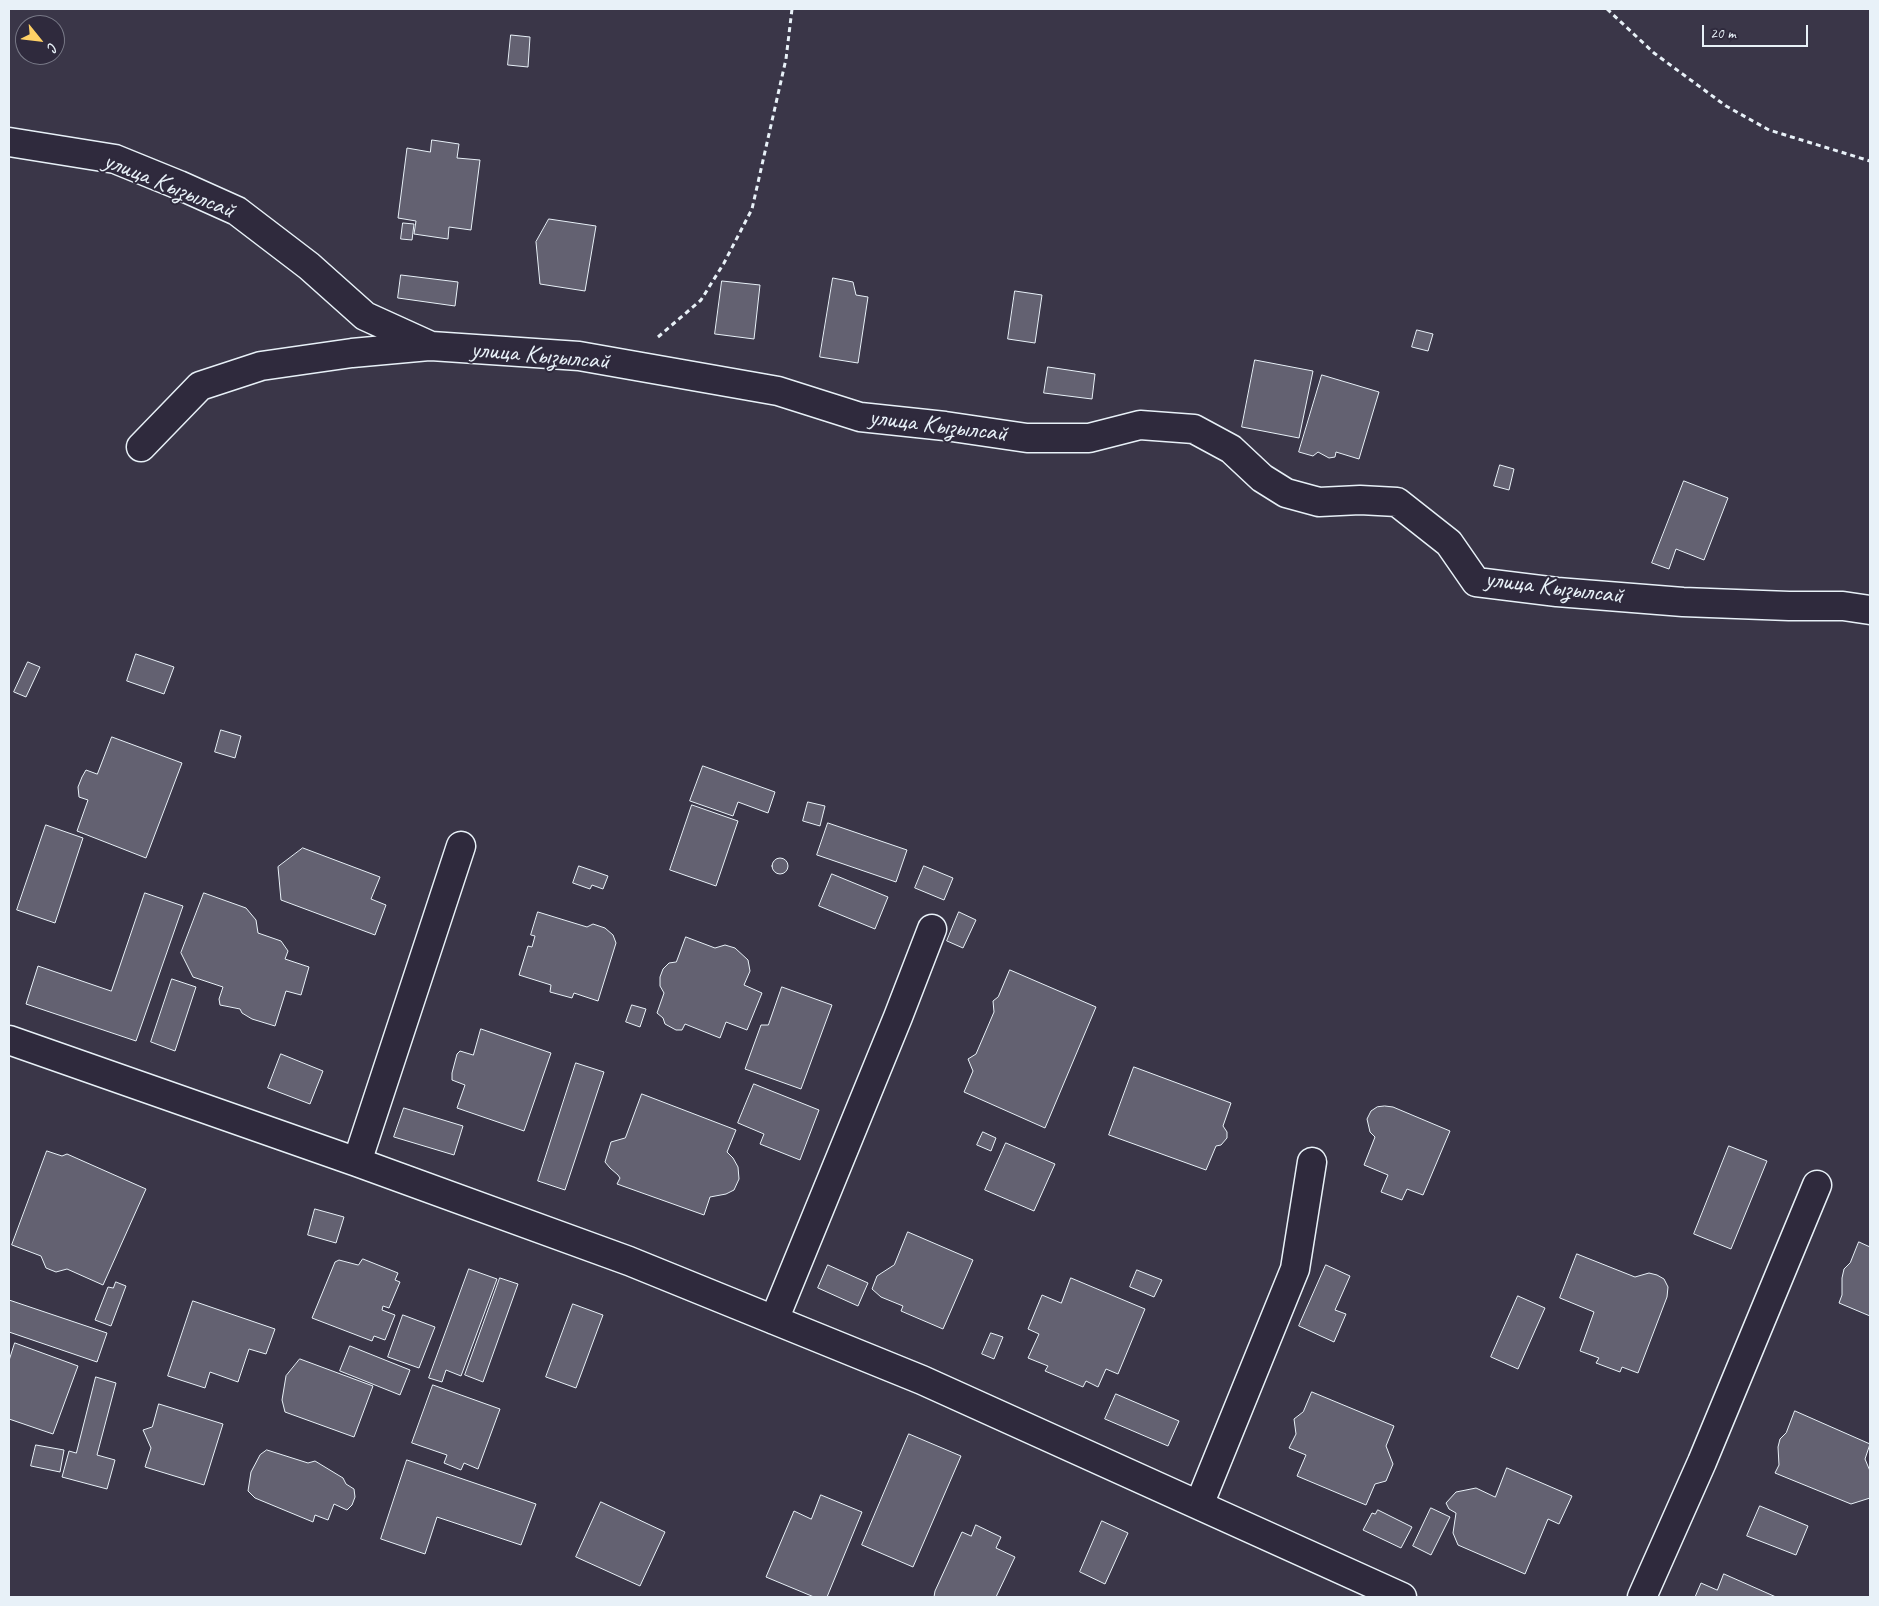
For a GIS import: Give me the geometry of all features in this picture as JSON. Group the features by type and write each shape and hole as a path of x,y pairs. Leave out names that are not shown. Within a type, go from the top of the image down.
{"street":[{"name":"улица Кызылсай","path":"9,142 115,159 237,211 310,266 364,316 431,346 579,356 778,391 860,417 945,426 1027,438 1089,438 1140,425 1194,429 1231,449 1262,478 1286,493 1319,502 1360,500 1397,502 1449,543 1476,582 1557,592 1683,602 1843,606 1870,610"},
{"path":"141,447 200,386 261,366 352,353 431,346"},
{"path":"358,1162 461,846"},
{"path":"774,1320 932,930"},
{"path":"9,1040 358,1162 629,1260 922,1380 1402,1597"},
{"path":"1200,1505 1295,1269 1312,1162"},
{"path":"1642,1597 1702,1462 1817,1185"}],"path":[{"path":"656,338 700,300 724,263 752,209 786,59 792,9"},
{"path":"1607,9 1654,53 1726,106 1769,130 1870,161"}],"building":[{"path":"511,35 530,37 528,67 508,65"},
{"path":"432,140 459,144 457,158 480,160 471,230 449,227 448,239 414,234 416,221 398,218 407,148 430,152"},
{"path":"549,219 596,226 585,291 540,284 536,242"},
{"path":"403,223 414,224 412,240 401,239"},
{"path":"401,275 458,282 455,306 398,298"},
{"path":"833,278 853,282 856,295 868,297 858,363 820,357"},
{"path":"722,281 760,285 754,339 715,334"},
{"path":"1015,291 1042,295 1035,343 1008,339"},
{"path":"1417,330 1433,334 1428,351 1412,347"},
{"path":"1255,360 1313,371 1299,438 1242,427"},
{"path":"1048,367 1095,374 1092,399 1044,393"},
{"path":"1322,375 1379,392 1359,459 1336,452 1335,457 1329,458 1318,452 1313,456 1299,452"},
{"path":"1500,465 1514,469 1509,490 1494,486"},
{"path":"1684,481 1728,498 1704,560 1676,549 1669,569 1652,563"},
{"path":"136,654 174,667 164,694 127,681"},
{"path":"28,662 40,667 26,697 14,692"},
{"path":"221,730 241,736 235,758 215,752"},
{"path":"112,737 182,763 146,858 77,831 88,800 79,797 78,787 86,770 97,774"},
{"path":"703,766 775,792 768,813 738,802 733,816 690,801"},
{"path":"808,802 825,806 820,826 803,821"},
{"path":"692,805 738,821 716,886 670,870"},
{"path":"828,823 907,850 896,882 817,855"},
{"path":"46,825 83,838 55,923 17,910"},
{"path":"303,848 380,877 371,899 386,905 375,935 281,900 278,867"},
{"path":"777,858 783,858 788,863 786,872 777,874 772,869 772,863"},
{"path":"579,866 608,876 603,889 592,885 590,889 573,883"},
{"path":"924,866 953,878 944,900 915,888"},
{"path":"832,874 888,897 875,929 819,906"},
{"path":"145,893 183,906 136,1041 26,1004 38,966 111,991"},
{"path":"204,893 246,908 256,920 258,933 281,941 288,951 285,959 309,967 301,995 286,991 275,1026 252,1019 242,1013 240,1009 220,1005 219,999 223,987 193,977 181,953"},
{"path":"538,912 587,927 593,924 605,928 613,935 616,943 598,1001 574,993 572,998 550,992 551,985 519,975 528,946 532,947 535,936 531,935"},
{"path":"959,912 976,920 963,948 947,941"},
{"path":"686,937 715,948 725,945 735,948 748,960 750,971 744,985 762,993 747,1030 726,1022 720,1038 685,1024 682,1030 676,1030 665,1024 663,1018 657,1013 664,993 660,986 660,977 663,969 669,963 676,962"},
{"path":"1010,970 1096,1007 1045,1128 964,1092 973,1071 968,1059 976,1054 994,1012 993,1001 998,997"},
{"path":"172,979 196,987 175,1051 151,1042"},
{"path":"782,987 832,1005 801,1089 745,1069 761,1025 768,1025"},
{"path":"632,1005 646,1009 640,1027 626,1022"},
{"path":"481,1029 551,1053 524,1131 457,1108 465,1085 452,1080 457,1054 460,1051 473,1055"},
{"path":"281,1054 323,1071 310,1104 268,1088"},
{"path":"576,1063 604,1072 565,1190 538,1181"},
{"path":"1134,1067 1231,1103 1223,1126 1227,1132 1227,1138 1221,1145 1216,1146 1206,1170 1109,1135"},
{"path":"754,1084 819,1110 800,1160 760,1144 764,1134 738,1123"},
{"path":"642,1094 736,1130 727,1152 738,1167 739,1179 734,1190 726,1194 710,1197 704,1215 617,1184 620,1178 605,1162 611,1142 625,1138"},
{"path":"1377,1107 1393,1107 1450,1131 1423,1195 1407,1189 1402,1200 1381,1192 1388,1175 1364,1165 1375,1137 1370,1132 1367,1119 1371,1111"},
{"path":"404,1108 463,1126 454,1155 394,1137"},
{"path":"983,1132 996,1138 991,1151 977,1145"},
{"path":"1006,1143 1055,1164 1034,1211 985,1190"},
{"path":"1729,1146 1767,1161 1731,1249 1694,1234"},
{"path":"47,1151 62,1156 67,1154 146,1189 103,1285 67,1269 56,1272 46,1268 41,1256 12,1245"},
{"path":"315,1209 344,1217 336,1243 308,1235"},
{"path":"908,1232 973,1260 943,1329 901,1311 903,1306 881,1297 872,1289 877,1276 894,1265"},
{"path":"1859,1242 1870,1247 1870,1316 1839,1303 1842,1295 1844,1269 1850,1263"},
{"path":"1577,1254 1635,1277 1649,1273 1664,1279 1668,1287 1667,1297 1638,1373 1622,1367 1620,1372 1596,1363 1599,1358 1580,1351 1594,1312 1560,1298"},
{"path":"363,1259 398,1273 395,1280 400,1282 389,1308 383,1306 382,1310 395,1315 385,1340 374,1336 372,1341 312,1318 335,1262 339,1260 358,1265"},
{"path":"828,1265 868,1283 858,1306 818,1288"},
{"path":"1326,1265 1350,1276 1335,1310 1346,1314 1334,1342 1299,1326"},
{"path":"469,1269 497,1279 461,1376 446,1370 442,1382 429,1378"},
{"path":"1137,1270 1162,1280 1154,1297 1130,1287"},
{"path":"500,1278 518,1284 483,1382 465,1375"},
{"path":"1071,1278 1145,1309 1118,1374 1106,1369 1098,1387 1086,1381 1083,1387 1045,1371 1048,1366 1028,1358 1039,1334 1028,1329 1042,1295 1061,1303"},
{"path":"116,1282 126,1286 111,1326 95,1320 108,1287 113,1288"},
{"path":"1518,1296 1545,1308 1518,1369 1491,1357"},
{"path":"9,1300 107,1333 97,1362 9,1332"},
{"path":"193,1301 275,1329 266,1354 249,1349 238,1382 210,1372 205,1388 168,1376"},
{"path":"573,1304 603,1315 576,1388 546,1377"},
{"path":"403,1315 435,1327 419,1368 388,1357"},
{"path":"991,1333 1003,1337 994,1359 982,1354"},
{"path":"15,1343 78,1366 53,1434 9,1419 9,1361"},
{"path":"350,1346 410,1370 400,1395 340,1371"},
{"path":"300,1359 373,1386 354,1437 285,1412 282,1400 286,1376"},
{"path":"96,1377 116,1383 97,1455 115,1460 107,1489 62,1477 69,1451 76,1453"},
{"path":"433,1385 500,1409 478,1469 464,1463 461,1470 444,1463 447,1455 412,1443"},
{"path":"1312,1392 1394,1426 1386,1446 1393,1464 1386,1481 1375,1484 1366,1505 1297,1476 1306,1455 1289,1448 1296,1434 1294,1419 1303,1412"},
{"path":"1116,1394 1179,1421 1168,1446 1105,1419"},
{"path":"159,1404 223,1424 204,1485 145,1467 151,1448 143,1430 152,1427"},
{"path":"1795,1411 1870,1444 1865,1459 1870,1471 1870,1498 1851,1504 1775,1473 1779,1465 1778,1447 1780,1439 1786,1433"},
{"path":"909,1434 961,1456 913,1567 862,1545"},
{"path":"36,1445 64,1450 60,1472 31,1466"},
{"path":"267,1450 308,1463 315,1461 343,1478 346,1484 354,1489 355,1497 352,1505 347,1510 334,1504 328,1520 315,1515 313,1522 255,1498 248,1491 251,1472 260,1455"},
{"path":"407,1460 536,1504 521,1545 437,1517 425,1554 381,1539"},
{"path":"1507,1468 1572,1496 1559,1524 1548,1519 1525,1574 1458,1545 1453,1533 1456,1513 1449,1509 1446,1503 1456,1492 1476,1488 1495,1497"},
{"path":"821,1495 862,1512 827,1597 814,1597 766,1577 794,1511 811,1519"},
{"path":"601,1502 665,1532 640,1586 576,1557"},
{"path":"1760,1506 1808,1526 1796,1555 1747,1536"},
{"path":"1431,1508 1450,1517 1431,1555 1413,1546"},
{"path":"1378,1510 1412,1527 1401,1548 1363,1530 1372,1513 1375,1514"},
{"path":"1102,1521 1128,1533 1105,1584 1080,1572"},
{"path":"976,1525 1001,1537 996,1548 1015,1557 996,1597 934,1597 962,1532 971,1536"},
{"path":"1724,1574 1776,1597 1695,1597 1701,1583 1717,1590"}]}
